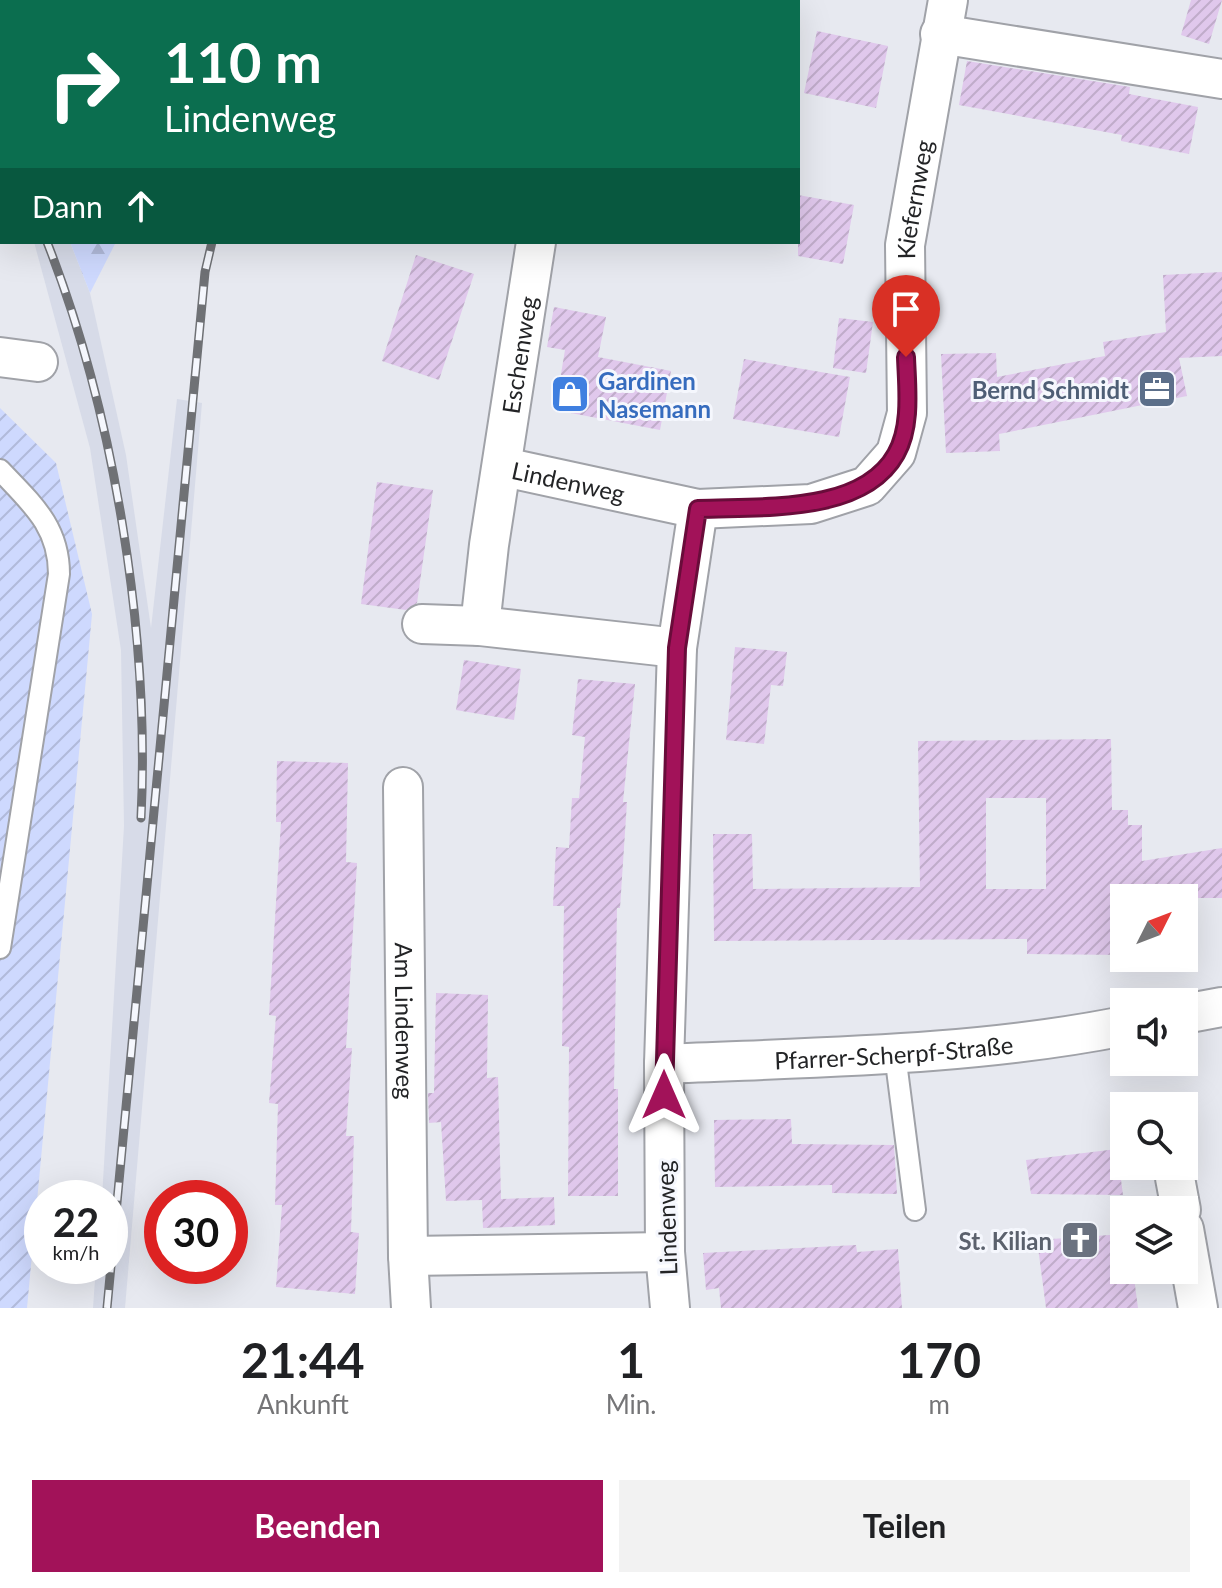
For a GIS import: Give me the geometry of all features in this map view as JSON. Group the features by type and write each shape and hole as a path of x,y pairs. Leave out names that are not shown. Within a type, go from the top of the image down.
{"street":[{"name":"Kiefernweg","path":"811,504 867,486 896,453 907,413 905,245 944,17 1222,79"},
{"name":"Eschenweg","path":"504,467 536,244"},
{"path":"0,357 38,362"},
{"name":"Lindenweg","path":"480,626 489,545 504,467 698,509 811,504"},
{"name":"Lindenweg","path":"670,1308 665,1252 664,1064 677,648 698,509"},
{"path":"422,624 480,626 677,648"},
{"name":"Am Lindenweg","path":"403,787 411,1308"},
{"path":"1198,1011 1222,1007"},
{"name":"Pfarrer-Scherpf-Straße","path":"664,1064 895,1054 1058,1039 1110,1029"},
{"path":"408,1256 665,1252"},
{"path":"1194,1284 1198,1308"}],"lane":[{"path":"0,470 43,516 59,549 59,574 0,948"},
{"path":"895,1054 915,1210"}],"shaded area":[{"path":"35,244 71,244 90,293 126,455 151,628 177,399 202,403 128,1273 128,1180 103,1180 124,826 121,650 90,448"},
{"path":"95,1284 127,1284 125,1308 93,1308"}],"green space":[{"path":"71,244 115,244 90,293"},
{"path":"0,408 56,463 92,614 39,1180 24,1180 24,1284 29,1284 27,1308 0,1308"}],"building":[{"path":"1191,0 1222,0 1209,44 1181,35"},
{"path":"817,31 888,46 876,108 804,93"},
{"path":"967,61 1130,87 1129,94 1198,107 1189,154 1121,141 1122,135 959,105"},
{"path":"800,195 854,205 843,264 798,256"},
{"path":"416,255 474,274 439,380 382,361"},
{"path":"1222,272 1222,356 1179,358 1187,396 999,434 1000,451 946,453 941,354 996,353 997,377 1105,356 1103,342 1166,332 1163,275"},
{"path":"554,307 606,317 598,357 671,371 660,430 555,410 565,350 547,347"},
{"path":"839,318 873,322 866,373 833,368"},
{"path":"744,359 850,377 839,437 733,419"},
{"path":"377,482 433,490 417,603 406,610 361,604"},
{"path":"735,647 787,652 783,686 771,685 764,744 726,740"},
{"path":"464,660 521,669 514,720 456,710"},
{"path":"578,679 635,684 623,802 627,802 620,908 617,908 614,1089 618,1089 618,1196 568,1196 569,1047 562,1046 564,906 553,906 556,847 569,848 572,798 579,798 585,737 572,735"},
{"path":"1111,739 1112,810 1128,810 1128,825 1142,825 1142,861 1222,848 1222,898 1198,898 1198,884 1110,884 1110,955 1027,954 1027,939 714,941 713,834 752,834 753,889 920,887 918,741","holes":["986,798 1046,798 1046,889 986,889"]},
{"path":"277,761 348,763 346,862 357,863 346,1048 352,1048 346,1136 354,1136 351,1232 359,1233 355,1294 276,1287 282,1205 275,1205 278,1104 269,1103 276,1016 269,1015 281,822 276,822"},
{"path":"436,993 488,995 487,1078 498,1077 501,1199 554,1197 555,1225 483,1228 482,1200 446,1201 441,1122 429,1123 428,1093 434,1093"},
{"path":"791,1119 792,1144 894,1145 897,1194 832,1193 832,1185 715,1187 714,1120"},
{"path":"1110,1150 1110,1180 1121,1180 1123,1195 1031,1194 1026,1160"},
{"path":"1110,1235 1110,1284 1135,1284 1138,1308 1046,1308 1037,1240"},
{"path":"856,1245 857,1252 898,1249 902,1308 721,1308 719,1288 706,1290 703,1253"}],"railway":[{"path":"48,244 71,308 91,378 109,451 122,525 140,675 141,818"},
{"path":"107,1308 205,272 212,244"}],"place":[{"name":"Bernd Schmidt","path":"1157,389"},
{"name":"Gardinen Nasemann","path":"570,394"},
{"name":"St. Kilian","path":"1080,1240"}],"route":[{"path":"664,1095 677,648 698,509 811,504 867,486 896,453 907,413 906,357"}]}
